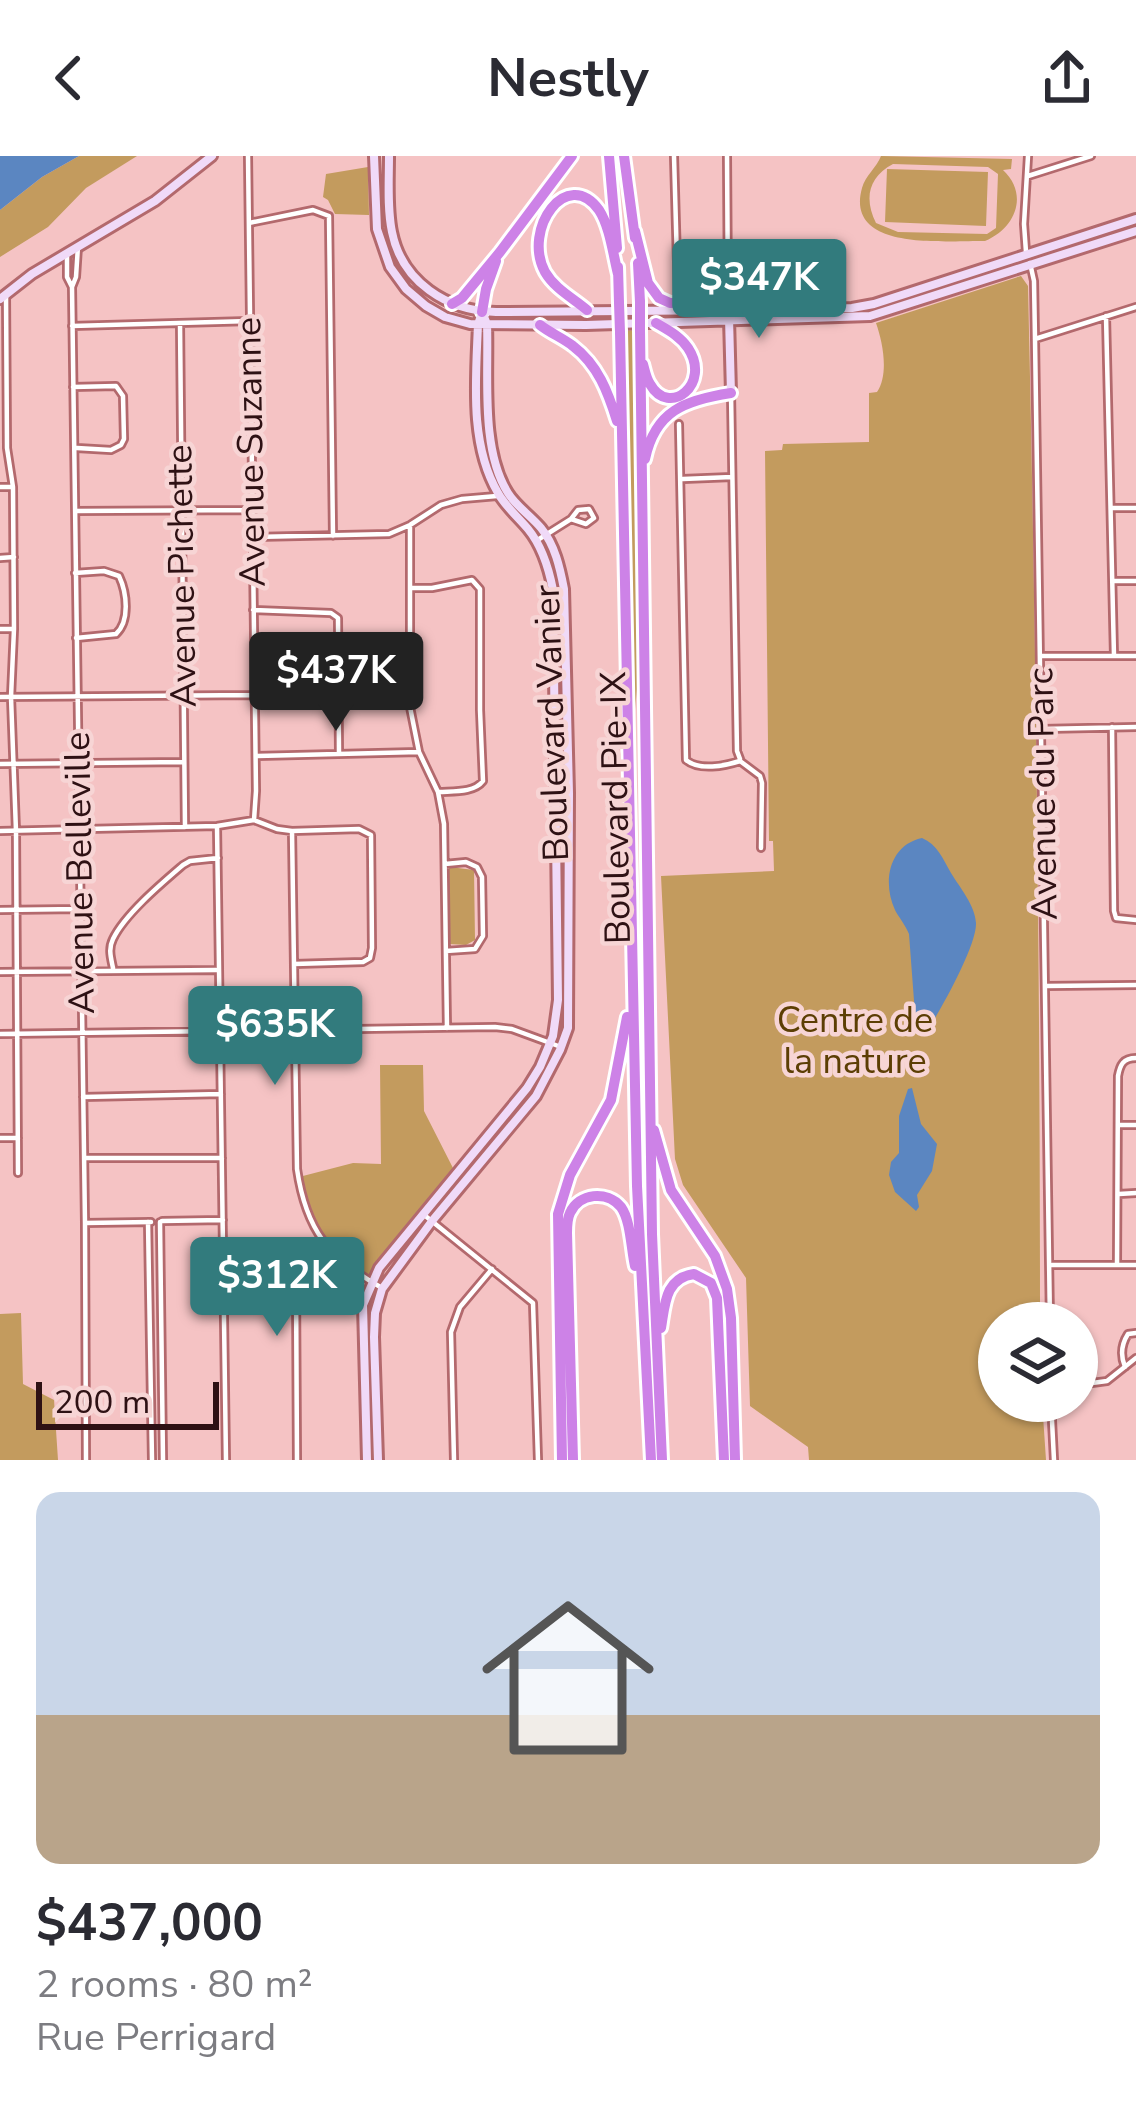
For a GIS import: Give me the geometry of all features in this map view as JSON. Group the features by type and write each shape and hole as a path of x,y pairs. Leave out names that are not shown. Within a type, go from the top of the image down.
{"highway":[{"path":"452,304 500,252 572,156"},
{"name":"Boulevard Pie-IX","path":"609,156 620,332 632,990 652,1460"},
{"name":"Boulevard Pie-IX","path":"624,156 640,302 650,1109 662,1460"},
{"path":"587,310 558,288 542,265 539,233 551,207 568,197 592,203 605,224 618,274"},
{"path":"635,231 648,283 659,298 728,311 756,309"},
{"path":"483,320 486,289 500,252"},
{"path":"641,357 651,387 659,394 676,397 693,384 694,364 688,349 656,323"},
{"path":"540,325 571,344 592,365 607,389 622,437"},
{"path":"640,480 650,440 664,417 731,393"},
{"path":"562,1460 559,1210 570,1175 611,1100 632,990"},
{"path":"650,1109 668,1184 715,1256 728,1289 734,1460"},
{"path":"573,1460 567,1232 570,1214 582,1199 602,1196 622,1210 642,1298"},
{"path":"657,1349 671,1286 689,1274 709,1280 717,1298 724,1460"}],"street":[{"path":"18,1173 13,487 7,448 3,297 155,201 212,156"},
{"name":"Avenue Suzanne","path":"248,156 254,820"},
{"path":"374,156 377,229 393,273 431,310 458,322 587,310 870,316 1136,219"},
{"path":"389,156 390,220 397,249 416,279 434,294 483,320 540,325 656,323 728,311"},
{"path":"674,156 677,297"},
{"path":"727,156 736,751 762,783 761,848"},
{"name":"Avenue du Parc","path":"1028,156 1024,224 1034,281 1050,1302"},
{"path":"1027,177 1091,156"},
{"path":"249,223 313,210 328,216 332,536"},
{"path":"756,309 868,305 1136,231"},
{"name":"Avenue Belleville","path":"78,246 72,287 86,1460"},
{"name":"Avenue Belleville","path":"67,253 67,278 72,287"},
{"path":"1035,339 1136,307"},
{"path":"1106,316 1114,656"},
{"name":"Boulevard Vanier","path":"371,1282 527,1088 556,1022 553,590 536,541 487,470 477,402 483,320"},
{"path":"73,326 250,322"},
{"name":"Avenue Pichette","path":"180,323 185,828"},
{"path":"73,387 108,385 120,390 124,439 111,449 74,448"},
{"path":"679,424 686,756 688,763 697,766 740,760"},
{"path":"681,479 732,477"},
{"path":"0,487 13,487"},
{"path":"252,537 389,534 441,505 504,494"},
{"name":"Boulevard Vanier","path":"378,1460 374,1335 382,1288 536,1096 568,1028 564,589 546,534 504,494"},
{"path":"1111,508 1136,508"},
{"path":"75,511 252,510"},
{"path":"536,541 571,519"},
{"path":"410,525 410,707 419,752 438,792 444,824 447,1028"},
{"path":"0,558 14,557"},
{"path":"75,573 104,571 119,576 125,615 116,634 76,638"},
{"path":"411,588 472,580 480,589 484,781 464,790 438,792"},
{"path":"1113,581 1136,581"},
{"path":"253,610 331,613 338,618 339,754"},
{"path":"0,629 14,629"},
{"path":"1041,656 1136,656"},
{"path":"0,697 254,695"},
{"path":"1112,727 1114,911 1120,920 1136,920"},
{"path":"1042,729 1136,727"},
{"path":"255,756 419,752"},
{"path":"0,764 184,762"},
{"path":"0,831 185,828 254,820 278,830 368,831 370,958 294,964"},
{"path":"217,826 226,1460"},
{"path":"292,831 300,1189 311,1224 328,1250 382,1288"},
{"path":"113,970 109,952 124,924 183,865 218,858"},
{"path":"445,864 466,862 477,867 482,877 483,936 475,949 446,951"},
{"path":"0,910 80,909"},
{"path":"0,972 219,970"},
{"path":"1046,986 1136,985"},
{"path":"0,1034 512,1029 561,1047"},
{"path":"1117,1265 1118,1076 1120,1065 1132,1058"},
{"path":"83,1097 221,1094"},
{"path":"1117,1125 1136,1125"},
{"path":"0,1138 18,1138"},
{"path":"84,1158 222,1158"},
{"path":"1119,1194 1136,1193"},
{"path":"423,1214 533,1303 538,1460"},
{"path":"85,1223 223,1220"},
{"path":"148,1222 152,1460"},
{"path":"160,1222 163,1460"},
{"path":"296,1460 296,1282 328,1250"},
{"path":"1049,1265 1136,1264"},
{"path":"454,1460 451,1332 460,1307 492,1269"},
{"path":"223,1282 296,1282"},
{"path":"367,1460 363,1305 371,1282"},
{"path":"149,1310 161,1310"},
{"path":"1125,1366 1122,1343 1128,1334 1136,1333"},
{"path":"1098,1382 1107,1381 1136,1358"},
{"path":"1053,1422 1054,1460"}],"green space":[{"path":"79,156 137,156 86,188 48,227 0,257 0,210"},
{"path":"881,156 1012,159 1011,169 1003,170 1016,189 1015,210 1005,228 985,241 926,241 884,233 869,224 861,209 862,188","holes":["893,164 988,167 998,174 996,228 987,234 898,232 876,223 870,205 873,182"]},
{"path":"368,167 369,215 335,214 323,197 326,174"},
{"path":"887,169 988,172 986,226 885,222"},
{"name":"Centre de la nature","path":"1021,276 1028,286 1040,1302 978,1302 978,1422 1043,1422 1046,1460 809,1460 808,1447 750,1406 746,1278 683,1185 675,1159 661,876 774,871 773,841 769,841 765,451 782,450 783,444 869,442 869,393 877,392 884,368 876,323"},
{"path":"635,330 639,669 633,709 624,331"},
{"path":"450,867 474,870 475,940 466,945 447,940 446,872"},
{"path":"380,1065 423,1065 424,1111 454,1170 369,1280 345,1264 312,1224 299,1177 353,1163 381,1164"},
{"path":"21,1313 23,1384 54,1400 58,1460 0,1460 0,1314"}],"water":[{"path":"0,156 79,156 0,210"},
{"path":"922,838 942,857 970,903 976,923 965,960 936,1017 930,1026 916,1027 909,934 891,899 889,877 902,848"},
{"path":"912,1088 921,1124 937,1144 932,1171 917,1195 916,1211 895,1192 889,1175 899,1153 899,1116"}]}
